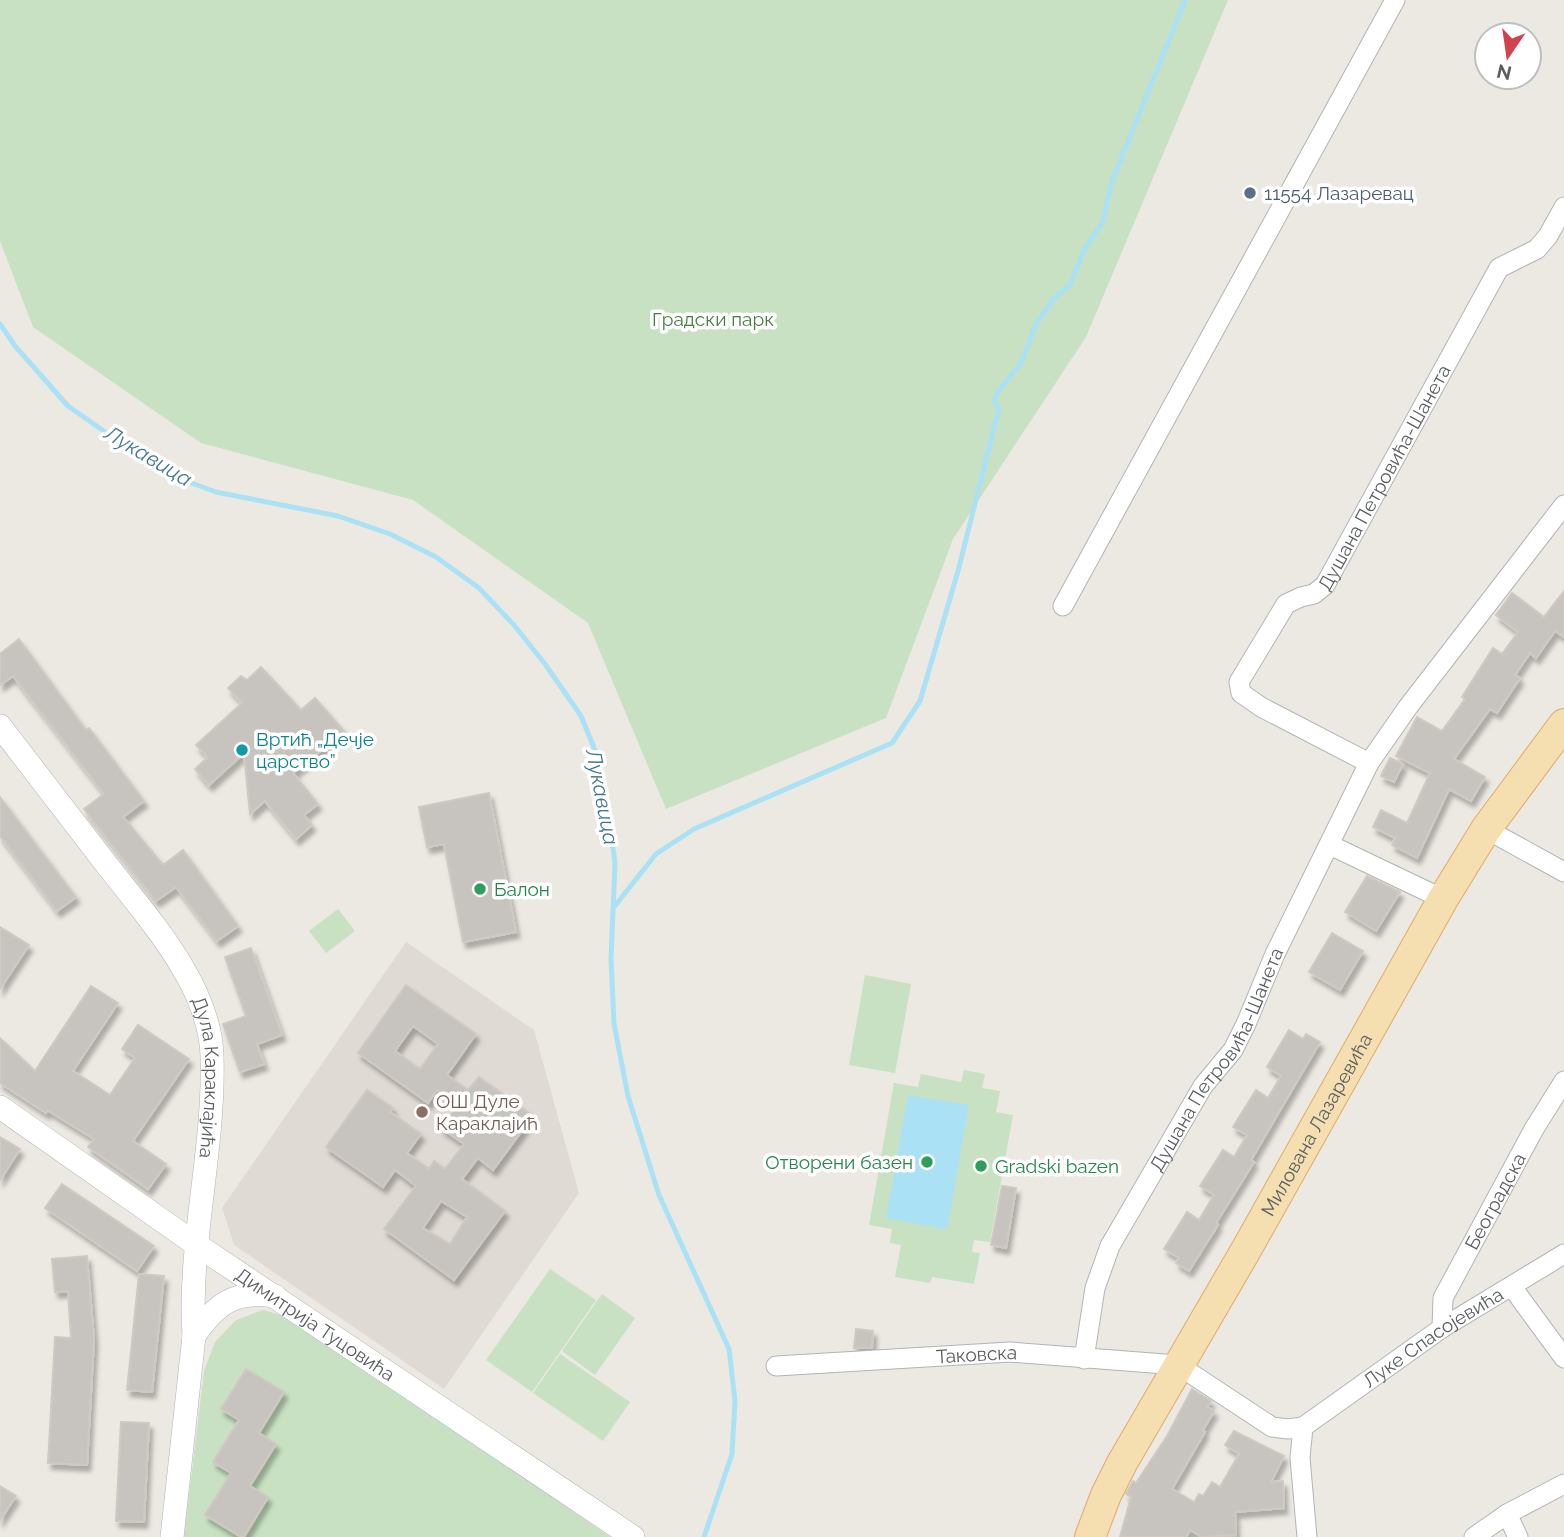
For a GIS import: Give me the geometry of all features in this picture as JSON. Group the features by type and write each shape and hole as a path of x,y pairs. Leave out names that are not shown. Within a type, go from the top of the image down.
{"main road":[{"name":"Милована Лазаревића","path":"1090,1537 1105,1495 1260,1226 1443,899 1486,829 1564,724"}],"street":[{"path":"1063,606 1395,0"},
{"name":"Душана Петровића-Шанета","path":"1369,763 1261,707 1241,693 1239,682 1286,604 1314,594 1325,585 1499,268 1537,249 1564,208"},
{"name":"Душана Петровића-Шанета","path":"1084,1359 1094,1288 1110,1246 1203,1086 1233,1050 1275,954 1369,763 1408,707 1564,505"},
{"name":"Дула Караклајића","path":"0,726 176,957 201,1006 210,1034 212,1075 197,1245 194,1336 172,1537"},
{"path":"1486,829 1564,872"},
{"path":"1330,845 1443,899"},
{"name":"Београдска","path":"1442,1328 1443,1298 1534,1129 1564,1081"},
{"name":"Димитрија Туцовића","path":"0,1107 197,1245 277,1296 633,1537"},
{"name":"Луке Спасојевића","path":"1303,1427 1442,1328 1564,1254"},
{"path":"1512,1287 1564,1358"},
{"path":"194,1336 208,1315 226,1300 251,1295 277,1296"},
{"path":"1443,1298 1452,1312 1466,1314"},
{"name":"Таковска","path":"776,1366 1010,1352 1178,1365"},
{"path":"1178,1365 1272,1427 1303,1427 1300,1458 1307,1537"},
{"path":"1474,1537 1507,1514 1564,1484"},
{"path":"1507,1514 1518,1537"}],"shaded area":[{"name":"ОШ Дуле Караклајић","path":"406,942 534,1030 579,1193 444,1389 234,1245 222,1208"}],"green space":[{"name":"Градски парк","path":"0,0 1228,0 1086,337 953,539 886,718 666,809 588,623 413,500 201,443 33,327 0,241"},
{"path":"338,909 355,931 326,953 309,931"},
{"path":"865,975 911,984 895,1073 849,1065"},
{"name":"Gradski bazen","path":"964,1070 985,1074 982,1088 1000,1091 996,1112 1013,1115 990,1242 974,1240 972,1252 980,1253 974,1284 932,1277 930,1283 895,1277 901,1245 890,1243 892,1229 869,1225 894,1083 918,1087 921,1074 961,1082"},
{"path":"550,1269 596,1300 532,1392 486,1360"},
{"path":"602,1294 635,1318 595,1375 562,1351"},
{"path":"263,1310 295,1319 610,1537 184,1537 204,1371 215,1342 236,1320"},
{"path":"560,1354 630,1402 603,1441 533,1393"}],"water":[{"name":"Отворени базен","path":"908,1095 969,1105 947,1229 886,1218"}],"building":[{"path":"1564,591 1564,637 1555,631 1536,658 1530,653 1515,675 1520,678 1497,713 1490,709 1454,759 1485,777 1471,801 1449,789 1417,858 1392,845 1395,838 1373,827 1381,810 1407,823 1430,773 1396,756 1417,717 1442,731 1465,699 1462,697 1493,648 1502,654 1518,632 1496,615 1512,593 1544,617"},
{"path":"19,639 86,730 89,728 144,801 123,817 163,865 183,850 238,926 217,941 176,887 156,901 84,809 104,794 13,676 0,685 0,654"},
{"name":"Вртић „Дечје царство”","path":"261,667 301,710 315,698 345,732 293,773 318,804 304,815 312,825 296,839 265,801 250,814 244,753 209,785 195,769 208,757 196,745 242,703 228,688 241,676 247,680"},
{"path":"1390,758 1403,764 1394,782 1381,776"},
{"name":"Балон","path":"489,793 516,932 463,942 444,844 427,847 419,807"},
{"path":"0,797 76,897 57,911 0,836"},
{"path":"1367,876 1400,892 1376,931 1345,912"},
{"path":"0,927 29,945 0,989"},
{"path":"1332,933 1363,951 1340,990 1309,972"},
{"path":"251,948 282,1035 257,1044 264,1064 240,1072 223,1024 246,1016 225,957"},
{"path":"406,985 476,1034 447,1075 468,1090 479,1077 533,1116 493,1170 478,1158 462,1179 505,1211 454,1280 384,1229 416,1186 395,1170 383,1187 326,1147 367,1090 393,1108 390,1112 421,1134 407,1153 429,1169 434,1161 445,1169 464,1144 441,1128 458,1105 437,1090 428,1103 358,1053","holes":["413,1026 438,1044 420,1069 395,1051","441,1201 467,1217 450,1244 423,1228"]},
{"path":"91,986 118,1003 73,1071 110,1095 135,1058 122,1049 138,1025 189,1059 133,1141 166,1164 148,1189 88,1147 94,1139 47,1110 46,1113 0,1083 0,1038 35,1071"},
{"path":"1289,1030 1303,1039 1306,1034 1320,1042 1251,1160 1254,1162 1216,1223 1218,1225 1189,1271 1176,1263 1179,1258 1164,1249 1187,1212 1199,1220 1214,1195 1200,1186 1223,1150 1234,1157 1247,1135 1233,1127 1256,1090 1268,1098 1281,1076 1267,1067"},
{"path":"0,1137 20,1149 0,1180"},
{"path":"62,1184 154,1246 137,1271 45,1208"},
{"name":"Gradski bazen","path":"1002,1186 1016,1188 1006,1248 991,1245"},
{"path":"87,1256 94,1340 87,1465 48,1463 55,1337 71,1338 68,1291 55,1292 52,1259"},
{"path":"139,1274 164,1276 152,1392 127,1390"},
{"path":"856,1329 873,1331 872,1348 854,1348"},
{"path":"246,1369 284,1392 259,1433 276,1444 250,1486 268,1497 244,1537 241,1537 205,1515 231,1473 213,1462 239,1420 221,1409"},
{"path":"1192,1389 1211,1401 1207,1407 1214,1411 1172,1489 1194,1502 1199,1494 1203,1496 1212,1482 1220,1487 1239,1454 1225,1445 1234,1431 1284,1456 1271,1482 1283,1481 1284,1508 1235,1512 1236,1535 1202,1537 1190,1530 1186,1537 1120,1537 1131,1497 1126,1494 1167,1436"},
{"path":"121,1422 149,1423 144,1522 116,1521"},
{"path":"0,1486 16,1496 0,1520"}],"waterway":[{"path":"614,907 656,854 694,829 892,743 920,701 958,571 999,408 995,404 996,394 1021,363 1035,326 1053,299 1070,285 1084,250 1103,221 1111,184 1185,0"},
{"name":"Лукавица","path":"0,324 15,346 68,406 125,446 178,478 216,492 338,516 390,534 436,557 479,588 514,625 581,716 597,755 615,863 611,959 614,1024 628,1096 659,1195 729,1349 735,1401 732,1454 704,1537"}],"place":[{"name":"11554 Лазаревац","path":"1250,193"},
{"name":"Вртић „Дечје царство”","path":"242,750"},
{"name":"Балон","path":"480,889"},
{"name":"ОШ Дуле Караклајић","path":"422,1112"},
{"name":"Отворени базен","path":"927,1162"},
{"name":"Gradski bazen","path":"981,1166"}]}
